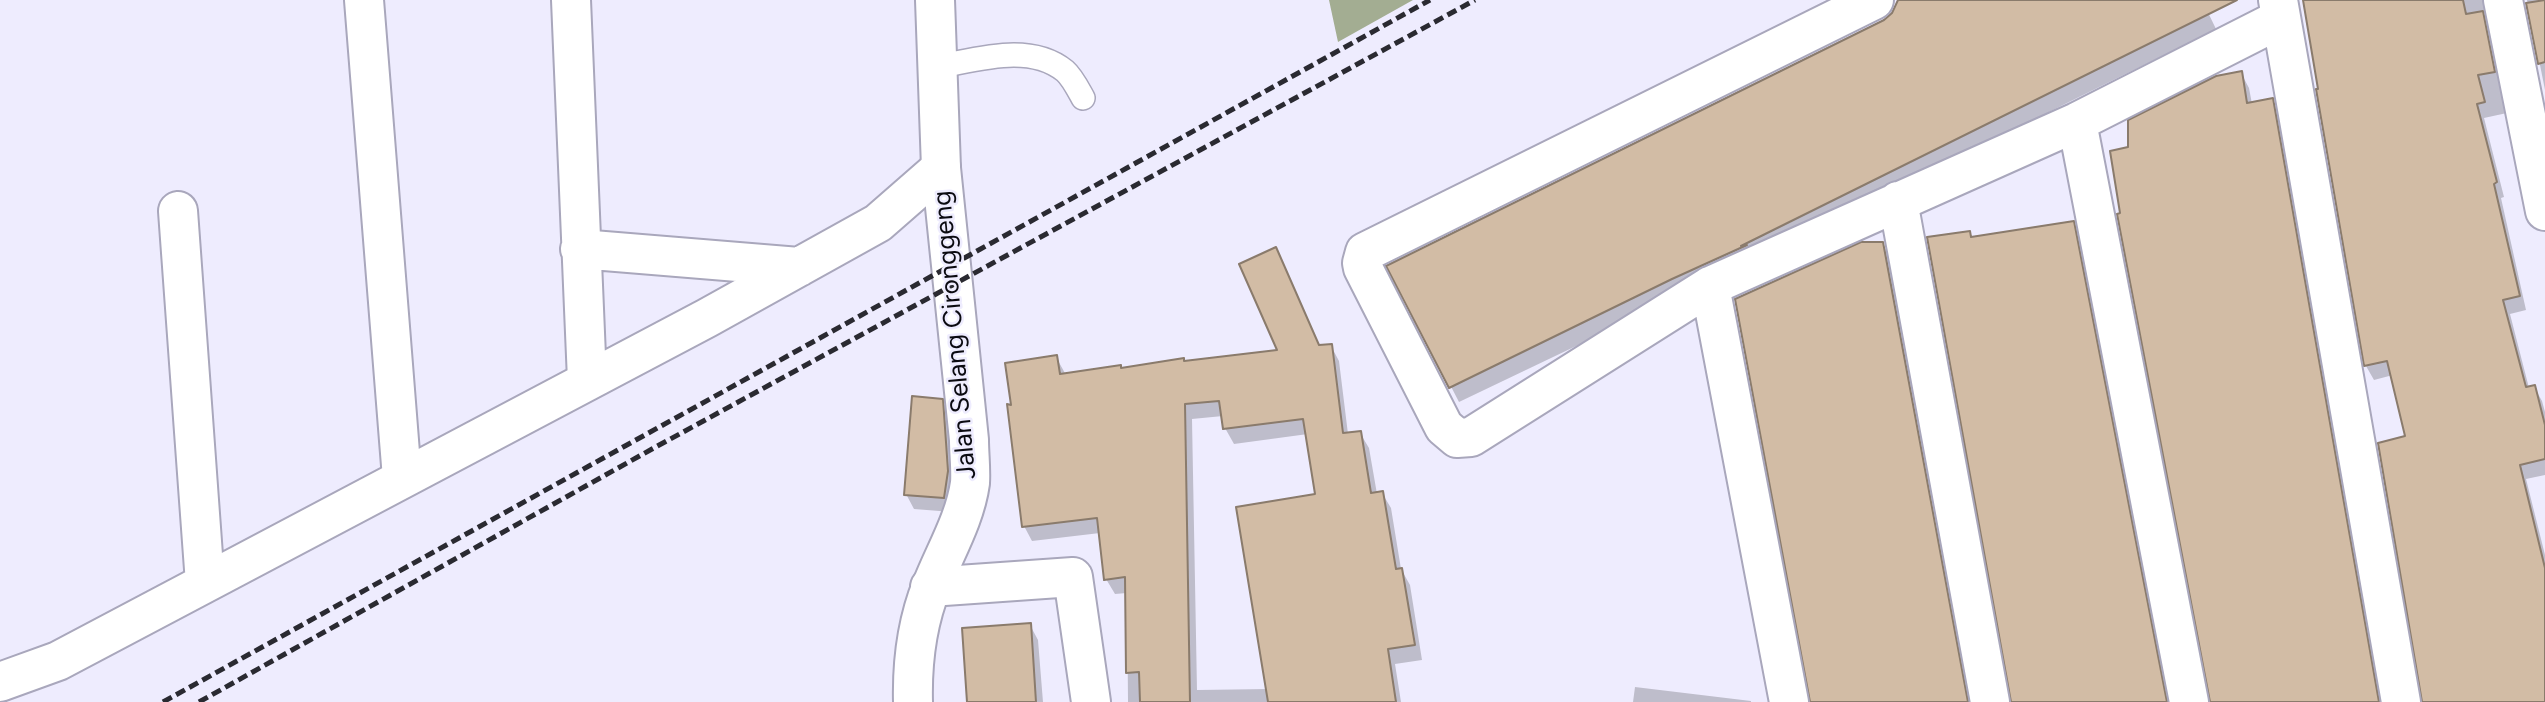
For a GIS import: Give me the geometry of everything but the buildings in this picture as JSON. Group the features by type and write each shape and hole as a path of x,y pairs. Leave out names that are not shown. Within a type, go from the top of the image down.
{"street":[{"path":"364,0 402,478"},
{"path":"571,0 587,380"},
{"name":"Jalan Selang Cironggeng","path":"913,702 912,673 916,641 930,587 961,519 970,483 969,440 941,168 935,0"},
{"path":"1874,0 1370,247 1362,262 1444,427 1457,438 1471,438 1710,286 2077,122 2279,9 2401,702"},
{"path":"2503,0 2545,211"},
{"path":"2077,122 2189,702"},
{"path":"0,682 58,661 708,318 878,223 941,168"},
{"path":"1898,201 1990,702"},
{"path":"178,211 205,583"},
{"path":"580,248 799,267"},
{"path":"1710,286 1789,702"},
{"path":"930,587 1073,577 1091,702"}],"lane":[{"path":"936,66 1017,54 1043,58 1066,72 1083,98"}],"green space":[{"path":"1329,0 1413,0 1338,42"}],"railway":[{"path":"163,702 1430,0"},
{"path":"199,702 652,449 1475,0"}]}
